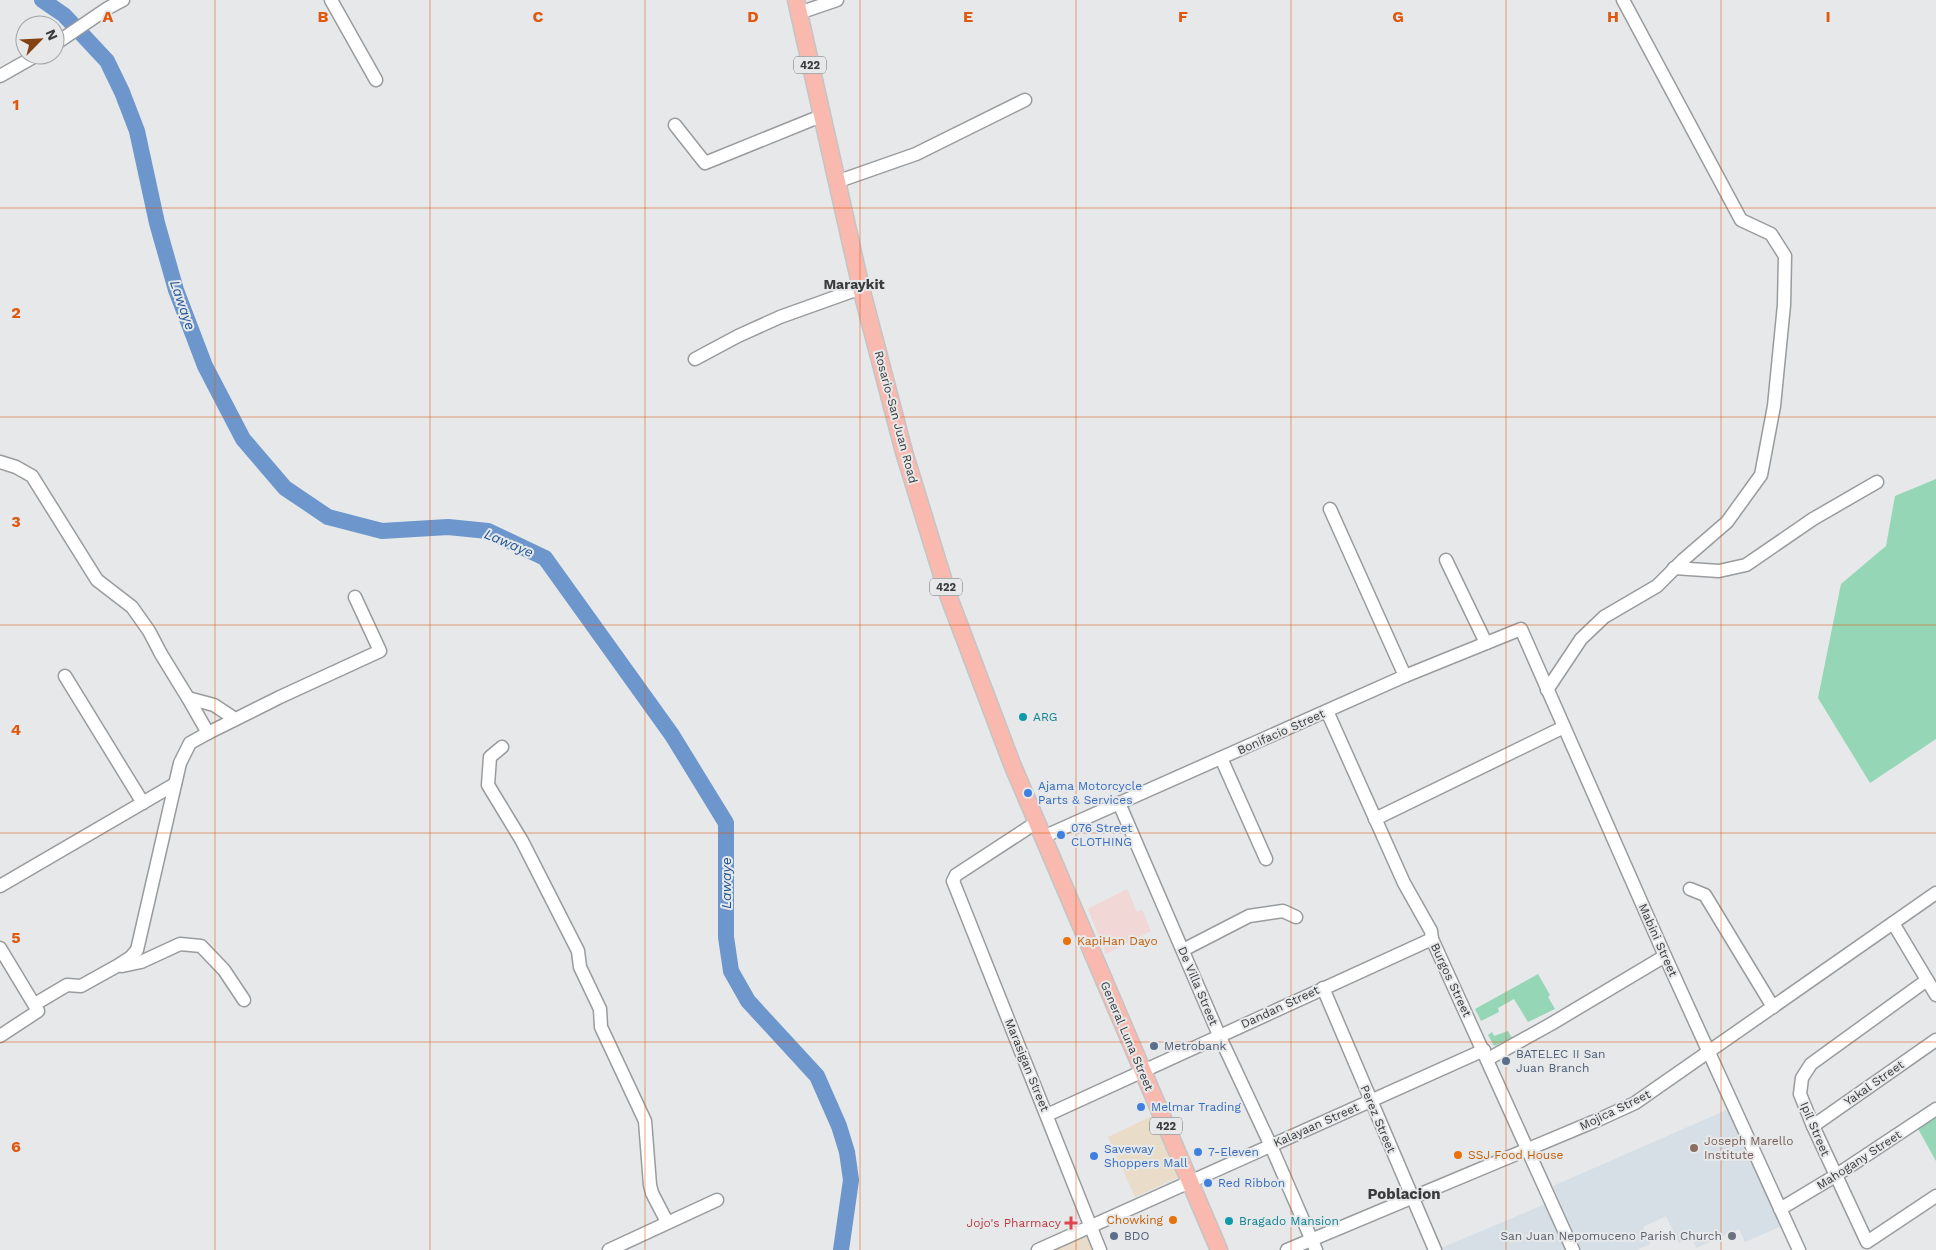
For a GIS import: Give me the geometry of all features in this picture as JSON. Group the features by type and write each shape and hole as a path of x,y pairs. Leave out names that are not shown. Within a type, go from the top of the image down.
{"main road":[{"name":"Rosario-San Juan Road","path":"797,7 860,288 904,452 936,558 995,720 1040,829"},
{"name":"General Luna Street","path":"1040,829 1219,1250"}],"street":[{"path":"65,37 123,0"},
{"path":"331,0 376,80"},
{"path":"797,7 837,0"},
{"path":"1547,690 1581,639 1604,617 1656,586 1726,522 1761,475 1774,406 1784,305 1784,256 1771,234 1741,220 1622,0"},
{"path":"0,76 19,65"},
{"path":"836,182 916,154 1025,100"},
{"path":"675,125 705,164 821,116"},
{"path":"695,359 738,336 780,317 860,288"},
{"path":"0,462 16,467 32,476 97,580 132,607 149,631 160,654 208,733"},
{"path":"1674,568 1719,571 1746,565 1813,519 1877,482"},
{"path":"1330,509 1405,676"},
{"path":"1446,560 1486,643"},
{"path":"35,1004 67,985 81,986 131,957 137,950 180,763 190,743 235,719 380,651 355,596"},
{"name":"Bonifacio Street","path":"952,880 956,875 1040,829 1118,803 1405,676 1521,629"},
{"name":"Mabini Street","path":"1521,629 1665,956 1798,1250"},
{"path":"65,676 143,803"},
{"path":"188,698 214,705 235,719"},
{"name":"Burgos Street","path":"1327,711 1404,882 1431,931 1432,938 1573,1250"},
{"path":"1375,819 1564,727"},
{"path":"502,747 490,757 488,785 522,842 578,951 580,967 600,1009 601,1027 645,1121 650,1185 667,1222"},
{"path":"1222,758 1266,859"},
{"path":"0,886 176,784"},
{"name":"De Villa Street","path":"1118,803 1314,1245"},
{"name":"Marasigan Street","path":"952,880 1100,1250"},
{"path":"1690,889 1705,895 1773,1007"},
{"name":"Mojica Street","path":"1287,1250 1314,1245 1412,1198 1635,1102 1936,894"},
{"path":"1183,950 1249,916 1283,911 1296,917"},
{"path":"1893,923 1936,995"},
{"name":"Dandan Street","path":"1047,1115 1432,938"},
{"path":"117,966 141,962 180,944 201,946 224,970 244,1000"},
{"path":"0,948 38,1011 0,1036"},
{"name":"Kalayaan Street","path":"1038,1250 1370,1101 1486,1055 1551,1024 1665,956"},
{"name":"Ipil Street","path":"1927,980 1811,1064 1802,1078 1800,1094 1867,1242 1936,1196"},
{"name":"Perez Street","path":"1323,988 1435,1250"},
{"name":"Yakal Street","path":"1813,1126 1936,1040"},
{"name":"Mahogany Street","path":"1780,1209 1836,1176 1936,1109"},
{"path":"609,1250 717,1200"}],"shaded area":[{"path":"1127,889 1137,912 1142,910 1151,931 1106,954 1088,909"},
{"name":"Joseph Marello Institute","path":"1729,1109 1782,1226 1745,1242 1739,1229 1696,1248 1692,1238 1679,1243 1666,1216 1643,1227 1650,1244 1637,1250 1581,1250 1553,1186"},
{"path":"1154,1115 1181,1176 1135,1197 1108,1137"},
{"path":"1548,1203 1569,1250 1442,1250 1441,1248"},
{"path":"1089,1234 1095,1250 1052,1250"}],"green space":[{"path":"1936,479 1936,739 1870,783 1818,698 1841,584 1886,546 1895,496"},
{"path":"1538,974 1550,995 1548,997 1555,1009 1528,1022 1514,999 1498,1008 1499,1012 1481,1021 1475,1009"},
{"path":"1508,1031 1512,1038 1494,1046 1488,1035 1492,1032 1494,1036"},
{"path":"1936,1115 1936,1161 1917,1127"}],"waterway":[{"name":"Lawaye","path":"42,0 64,15 107,61 122,92 137,131 157,223 176,290 205,366 243,439 285,488 328,517 382,531 448,527 488,531 545,558 672,735 726,823 726,937 731,971 748,1001 817,1076 839,1126 847,1152 851,1180 841,1250"}],"place":[{"name":"ARG","path":"1023,717"},
{"name":"Ajama Motorcycle Parts & Services","path":"1028,793"},
{"name":"076 Street CLOTHING","path":"1061,835"},
{"name":"KapiHan Dayo","path":"1067,941"},
{"name":"Metrobank","path":"1154,1046"},
{"name":"BATELEC II San Juan Branch","path":"1506,1061"},
{"name":"Melmar Trading","path":"1141,1107"},
{"name":"Joseph Marello Institute","path":"1694,1148"},
{"name":"7-Eleven","path":"1198,1152"},
{"name":"SSJ Food House","path":"1458,1155"},
{"name":"Saveway Shoppers Mall","path":"1094,1156"},
{"name":"Red Ribbon","path":"1208,1183"},
{"name":"Chowking","path":"1173,1220"},
{"name":"Bragado Mansion","path":"1229,1221"},
{"name":"Jojo's Pharmacy","path":"1071,1223"},
{"name":"BDO","path":"1114,1236"},
{"name":"San Juan Nepomuceno Parish Church","path":"1732,1236"}],"district":[{"name":"Maraykit","path":"854,284"},
{"name":"Poblacion","path":"1404,1194"}]}
